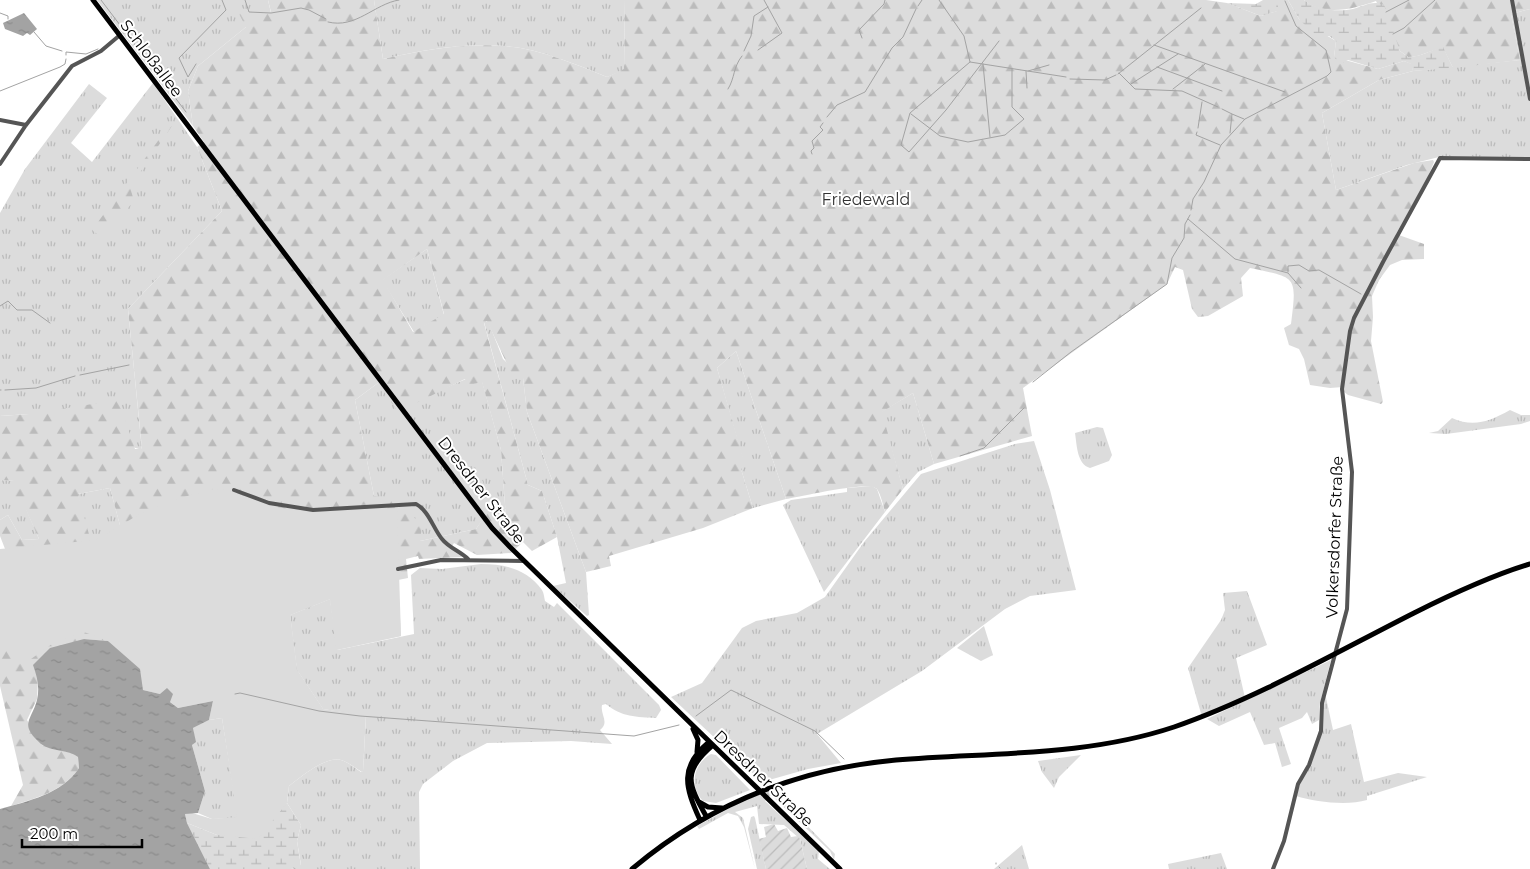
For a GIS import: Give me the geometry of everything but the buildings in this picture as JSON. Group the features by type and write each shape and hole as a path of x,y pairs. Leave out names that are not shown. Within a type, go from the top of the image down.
{"main road":[{"name":"Schloßallee","path":"93,0 191,130"},
{"name":"Dresdner Straße","path":"191,130 492,528 840,869"},
{"path":"632,869 670,839 706,816 749,794 790,780 848,766 895,760 1068,750 1112,744 1157,732 1222,708 1450,596 1530,564"},
{"path":"689,723 698,740 697,752"},
{"path":"706,816 692,786 692,770 698,758 711,743"},
{"path":"700,820 687,780 688,766 697,752 711,743"},
{"path":"697,800 708,808 722,808"}],"street":[{"path":"1512,0 1530,99"},
{"path":"0,164 26,125 72,66 101,52 120,36"},
{"path":"0,120 26,125"},
{"name":"Volkersdorfer Straße","path":"1273,869 1284,842 1298,784 1309,765 1320,731 1322,703 1347,609 1352,472 1342,389 1354,318 1440,158 1530,159"},
{"path":"234,490 269,503 313,510 416,504 427,514 448,546 460,551 468,559"},
{"path":"398,569 424,562 468,559 524,561"}],"green space":[{"path":"97,0 268,0 271,13 246,27 198,66 188,91 193,126"},
{"name":"Friedewald","path":"268,0 374,0 383,59 444,48 505,46 531,50 570,62 607,77 624,69 625,0 1206,0 1227,3 1261,16 1277,11 1278,0 1288,0 1299,19 1336,41 1334,57 1378,69 1404,61 1412,64 1413,71 1379,80 1322,113 1336,190 1414,163 1433,160 1434,162 1427,179 1396,234 1424,244 1424,259 1402,260 1390,265 1379,280 1372,296 1371,341 1383,402 1381,404 1348,395 1343,391 1343,387 1330,388 1310,385 1304,359 1299,349 1289,345 1284,328 1291,324 1294,296 1293,287 1285,277 1250,268 1241,278 1243,296 1208,316 1198,317 1192,309 1183,270 1175,267 1167,284 1023,388 1032,436 934,464 913,393 882,412 903,489 885,512 877,489 872,487 862,486 786,499 736,351 717,368 745,464 741,469 753,508 703,528 609,556 611,566 586,572 527,412 523,378 514,379 487,321 484,323 528,485 542,491 557,537 532,551 523,542 511,553 477,555 454,543 451,548 459,552 462,557 419,559 418,556 406,559 408,578 398,580 401,636 336,650 330,599 290,615 297,670 323,709 139,597 110,488 78,494 90,538 88,550 108,641 84,639 38,679 37,699 27,720 42,745 72,753 78,757 79,768 66,783 49,793 11,806 23,785 0,686 0,575 28,608 0,536 0,520 8,515 22,540 39,539 26,510 10,505 14,481 0,480 0,416 29,414 118,400 135,449 142,449 128,309 222,211 197,147 204,142 193,126 188,91 198,66 246,27 236,8 271,12","holes":["427,249 444,314 413,332 383,280","465,379 469,385 482,382 501,450 506,518 502,521 490,509 492,502 478,471 457,481 484,517 476,529 420,541 422,526 398,500 374,496 355,400 378,383 398,412"]},
{"path":"374,0 625,0 624,70 607,77 570,62 531,50 490,45 443,48 383,59"},
{"path":"1263,0 1278,0 1278,11 1261,16 1227,3 1256,4"},
{"path":"1288,0 1304,0 1321,8 1334,10 1353,9 1372,3 1384,5 1400,51 1408,57 1413,57 1443,47 1453,68 1413,71 1411,64 1404,61 1378,69 1348,60 1340,64 1334,57 1336,41 1329,36 1317,37 1299,19"},
{"path":"1304,0 1530,0 1530,9 1511,14 1520,60 1453,68 1443,48 1413,57 1408,57 1400,51 1376,1 1349,9 1329,10 1312,5"},
{"path":"1530,9 1530,158 1443,156 1407,165 1336,190 1322,113 1379,80 1413,71 1520,60 1511,14"},
{"path":"153,83 197,147 222,211 128,309 142,450 29,414 0,416 0,213 25,169 89,84 107,98 71,143 92,162"},
{"path":"172,122 174,123 130,187 134,201 102,238 92,230"},
{"path":"427,249 444,315 414,332 382,280"},
{"path":"488,321 503,359 523,378 527,412 586,572 589,615 587,616 553,586 566,583 557,537 542,491 528,485 484,322"},
{"path":"736,351 786,499 753,508 741,469 744,463 717,368"},
{"path":"466,379 482,381 501,450 506,518 502,521 490,509 476,529 420,541 374,496 355,400 378,383 436,392"},
{"path":"913,393 934,464 918,472 903,489 881,412"},
{"path":"1510,410 1521,415 1530,415 1530,421 1521,424 1446,434 1429,433 1438,431 1452,418 1475,423 1489,420"},
{"path":"1097,427 1103,428 1112,455 1109,461 1090,468 1082,463 1080,459 1075,433"},
{"path":"1034,441 1050,490 1076,590 1030,596 1005,609 922,671 817,734 841,763 808,769 762,782 671,697 702,683 742,628 756,621 797,613 825,597 864,542 921,474 1015,444"},
{"path":"0,480 14,481 39,539 22,540 8,515 0,520"},
{"path":"872,486 877,489 885,512 824,592 783,505 791,500 847,492 847,488"},
{"path":"110,488 139,596 88,550 78,494"},
{"path":"213,489 234,492 268,505 300,510 332,511 397,508 401,636 336,650 330,599 290,615 297,670 323,709 366,715 363,771 341,760 328,761 314,768 289,786 287,803 258,839 217,835 187,823 185,814 189,812 212,819 237,817 222,718 209,720 213,701 178,708 160,694 143,690 108,641 84,632 52,644 31,659 15,659 12,647 0,641 0,549 96,540 138,515 173,500"},
{"path":"481,564 499,565 515,569 530,577 542,590 545,601 554,607 557,603 659,705 661,710 656,718 630,716 617,712 606,704 602,705 604,724 600,730 612,744 571,741 487,743 453,761 423,784 419,792 420,869 291,869 301,865 297,841 301,825 287,803 289,786 314,768 328,761 341,760 361,772 363,771 366,716 323,709 297,670 290,615 330,599 337,650 414,634 411,575 420,568 442,569"},
{"path":"1247,591 1267,645 1236,658 1245,698 1202,717 1188,668 1221,620 1225,610 1223,593"},
{"path":"984,626 993,655 981,661 957,648"},
{"path":"1331,660 1319,707 1319,720 1312,724 1307,712 1302,718 1279,728 1291,764 1282,767 1275,743 1264,745 1250,712 1219,726 1207,719"},
{"path":"1325,693 1333,730 1351,724 1364,782 1398,773 1427,777 1367,796 1367,800 1359,802 1331,802 1296,796 1314,749"},
{"path":"222,718 238,818 212,819 198,813 205,791 192,745 195,741 193,728 209,720"},
{"path":"711,754 716,755 750,790 716,803 703,801 696,789 695,776 700,763"},
{"path":"1081,755 1059,777 1054,788 1042,772 1038,761"},
{"path":"772,790 835,854 834,860 830,851 771,795 765,801 819,851 818,859 830,869 807,869 800,839 784,825 759,824 757,806 735,812 743,818 755,869 744,827 738,816 728,813 699,829 697,826 745,800"},
{"path":"287,803 301,825 297,841 301,866 291,869 210,869 187,823 217,835"},
{"path":"754,816 766,869 757,869 748,829 751,817"},
{"path":"774,824 778,831 787,828 791,837 798,836 807,869 766,869 759,839 766,837 764,827"},
{"path":"1022,845 1029,869 994,869"},
{"path":"1221,853 1227,869 1169,869 1168,864"}],"water":[{"path":"24,13 37,29 30,35 27,33 23,36 5,29 3,23"},
{"path":"84,639 108,641 140,669 143,690 160,694 167,688 173,694 170,702 178,708 213,701 209,720 193,728 196,742 192,745 205,791 198,813 185,814 187,823 210,869 0,869 0,809 33,799 54,790 72,777 79,768 78,757 74,754 54,750 41,744 30,732 28,722 38,695 38,682 33,665 50,648"}],"waterway":[{"path":"101,0 186,112"},
{"path":"196,64 188,77 179,58 226,10 222,0"},
{"path":"245,0 249,12 271,13 301,8 326,19"},
{"path":"328,22 347,22 390,2 399,0"},
{"path":"758,50 782,33 764,0"},
{"path":"862,38 859,30 884,4 885,0"},
{"path":"918,6 922,0"},
{"path":"939,0 964,36 970,62 1066,77"},
{"path":"1386,12 1409,0"},
{"path":"1393,34 1404,28 1435,0"},
{"path":"1191,210 1193,199 1204,182 1221,145 1245,119 1327,76 1331,72 1326,50 1296,26 1285,1"},
{"path":"744,51 751,36 754,16 768,7"},
{"path":"1118,74 1201,8"},
{"path":"827,117 837,105 865,92 892,48 903,37 916,9"},
{"path":"0,13 8,16 8,19"},
{"path":"34,32 46,46 62,51"},
{"path":"970,62 910,113 901,145 909,152 946,110 999,41"},
{"path":"1154,45 1285,92"},
{"path":"66,55 66,52 86,54 98,49"},
{"path":"1131,84 1178,54"},
{"path":"728,89 742,56"},
{"path":"0,91 60,67 65,64 66,59"},
{"path":"983,64 990,137"},
{"path":"1173,89 1205,64"},
{"path":"1028,71 1049,65"},
{"path":"1157,67 1222,91"},
{"path":"911,114 940,136 968,142 1005,135 1024,119 1012,107 1012,69"},
{"path":"1026,71 1027,88"},
{"path":"1119,73 1135,89 1182,91 1218,107"},
{"path":"1070,79 1105,80 1116,75"},
{"path":"1198,128 1202,102"},
{"path":"1222,109 1232,114 1230,133"},
{"path":"1232,114 1244,119"},
{"path":"812,154 811,151 814,148 812,141 823,130 820,127 823,123"},
{"path":"1197,132 1196,135 1220,145"},
{"path":"1033,382 1071,352 1167,284 1172,258 1184,238 1185,224 1190,215"},
{"path":"1188,219 1235,259 1288,273 1301,288"},
{"path":"1288,272 1288,266 1299,265 1309,271 1319,270 1361,294"},
{"path":"0,306 8,301 17,310 32,310 50,323"},
{"path":"80,375 129,365"},
{"path":"5,390 36,388 75,376"},
{"path":"960,456 984,448 1024,408"},
{"path":"696,716 731,690 815,731 844,759"},
{"path":"235,694 240,693 319,711 360,716 634,736 679,725"}]}
